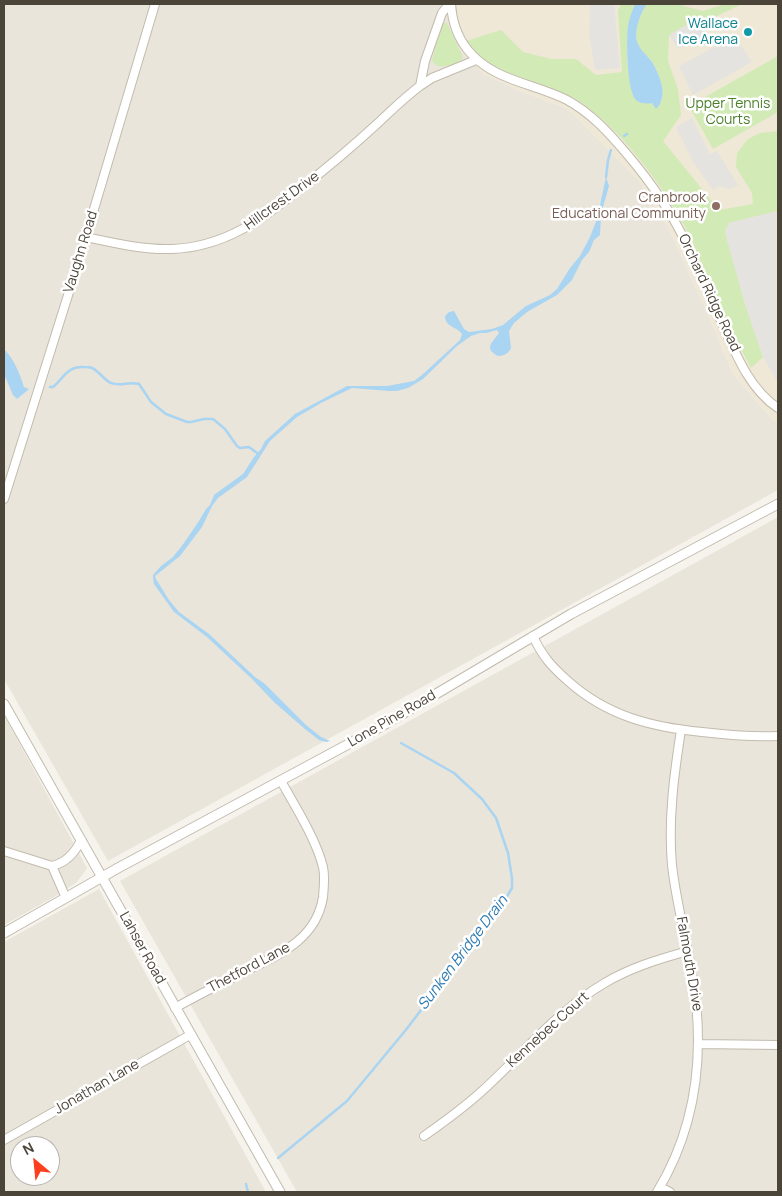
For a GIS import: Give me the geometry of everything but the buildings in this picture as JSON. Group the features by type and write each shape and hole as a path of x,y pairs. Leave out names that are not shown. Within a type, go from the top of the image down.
{"street":[{"name":"Vaughn Road","path":"4,499 86,237 155,4"},
{"name":"Orchard Ridge Road","path":"450,4 458,34 476,60 510,79 556,96 580,108 602,126 628,154 657,192 673,218 748,376 760,393 778,408"},
{"path":"420,86 425,61 442,13 450,4"},
{"name":"Hillcrest Drive","path":"86,237 141,247 171,249 199,246 235,234 254,223 320,174 410,93 432,78 476,60"},
{"name":"Lone Pine Road","path":"4,933 382,726 579,610 778,504"},
{"path":"533,636 550,665 571,684 590,698 623,715 648,724 681,730 745,736 778,736"},
{"name":"Lahser Road","path":"4,704 280,1192"},
{"name":"Falmouth Drive","path":"658,1190 674,1158 689,1116 695,1086 699,1044 695,993 680,916 670,832 681,730"},
{"name":"Thetford Lane","path":"175,1008 283,952 301,939 318,915 323,892 324,869 314,842 281,780"},
{"path":"4,851 52,866 73,854 81,840"},
{"path":"52,866 66,898"},
{"name":"Kennebec Court","path":"424,1136 481,1091 555,1019 579,999 622,974 661,958 688,951"},
{"name":"Jonathan Lane","path":"4,1140 190,1035"},
{"path":"699,1044 778,1045"},
{"path":"658,1190 670,1192"}],"shaded area":[{"path":"4,4 444,4 451,30 483,74 568,109 641,183 669,229 733,374 772,419 778,422 778,490 108,861 4,679"},
{"name":"Cranbrook Educational Community","path":"444,4 778,4 778,422 772,419 733,374 669,229 641,183 568,109 483,74 460,50 451,30"},
{"path":"614,4 620,68 595,70 589,35 590,5"},
{"path":"699,18 707,34 678,49 669,35"},
{"path":"738,41 752,62 693,95 679,66 724,42 728,47"},
{"path":"692,118 710,154 717,151 738,185 730,189 719,186 713,190 692,160 676,127"},
{"path":"778,211 778,383 763,357 745,304 725,232 729,223"},
{"path":"778,517 778,1192 297,1192 120,881"},
{"path":"4,715 87,868 77,882 4,925"},
{"path":"99,889 266,1192 4,1192 4,942"}],"green space":[{"path":"621,4 635,4 628,26 627,62 632,93 638,102 652,103 654,105 662,101 660,80 654,64 639,47 636,35 638,23 647,4 680,4 703,11 725,4 742,4 711,19 699,18 669,35 668,61 678,89 681,115 663,141 719,210 753,204 752,193 736,167 737,153 748,139 760,133 778,131 778,211 729,223 725,232 745,304 763,357 751,368 685,227 651,173 637,156 608,124 575,98 499,69 479,56 466,41 501,30 523,52 551,59 576,59 596,75 622,72 618,11"},
{"path":"443,23 447,23 462,55 462,59 447,66 437,66 432,61"},
{"name":"Upper Tennis Courts","path":"778,56 778,112 713,149 689,106"}],"water":[{"path":"635,4 647,4 638,23 636,34 638,44 652,62 662,86 662,98 656,109 652,103 636,100 631,87 627,33"},
{"path":"606,177 609,186 601,214 600,235 594,240 572,280 557,295 527,312 514,323 509,331 511,348 508,353 498,356 490,348 499,333 497,330 480,333 471,336 457,346 423,379 408,388 389,391 352,388 297,417 270,441 247,477 218,498 202,527 180,556 155,576 169,600 179,612 209,634 265,684 306,725 321,737 330,741 319,740 275,703 207,637 174,612 154,584 153,575 173,557 184,543 210,505 214,495 243,474 265,441 295,414 347,386 387,386 414,381 460,340 462,334 445,320 445,316 449,312 454,311 464,329 469,332 492,329 503,325 526,306 550,295 557,289 580,256 590,237 597,219"},
{"path":"4,349 11,357 24,387 29,389 17,399 13,395 4,374"}],"waterway":[{"name":"Sunken Bridge Drain","path":"606,177 611,150"},
{"path":"50,387 53,387 66,373 74,368 91,368 111,383 139,384 151,402 166,414 187,422 213,419 225,429 237,446 240,448 249,447 257,453"},
{"name":"Sunken Bridge Drain","path":"278,1158 347,1101 405,1031 495,916 512,888 508,853 496,818 482,799 454,773 401,743"},
{"name":"Sunken Bridge Drain","path":"246,1184 248,1192"}],"place":[{"name":"Wallace Ice Arena","path":"748,32"},
{"name":"Cranbrook Educational Community","path":"716,206"}]}
